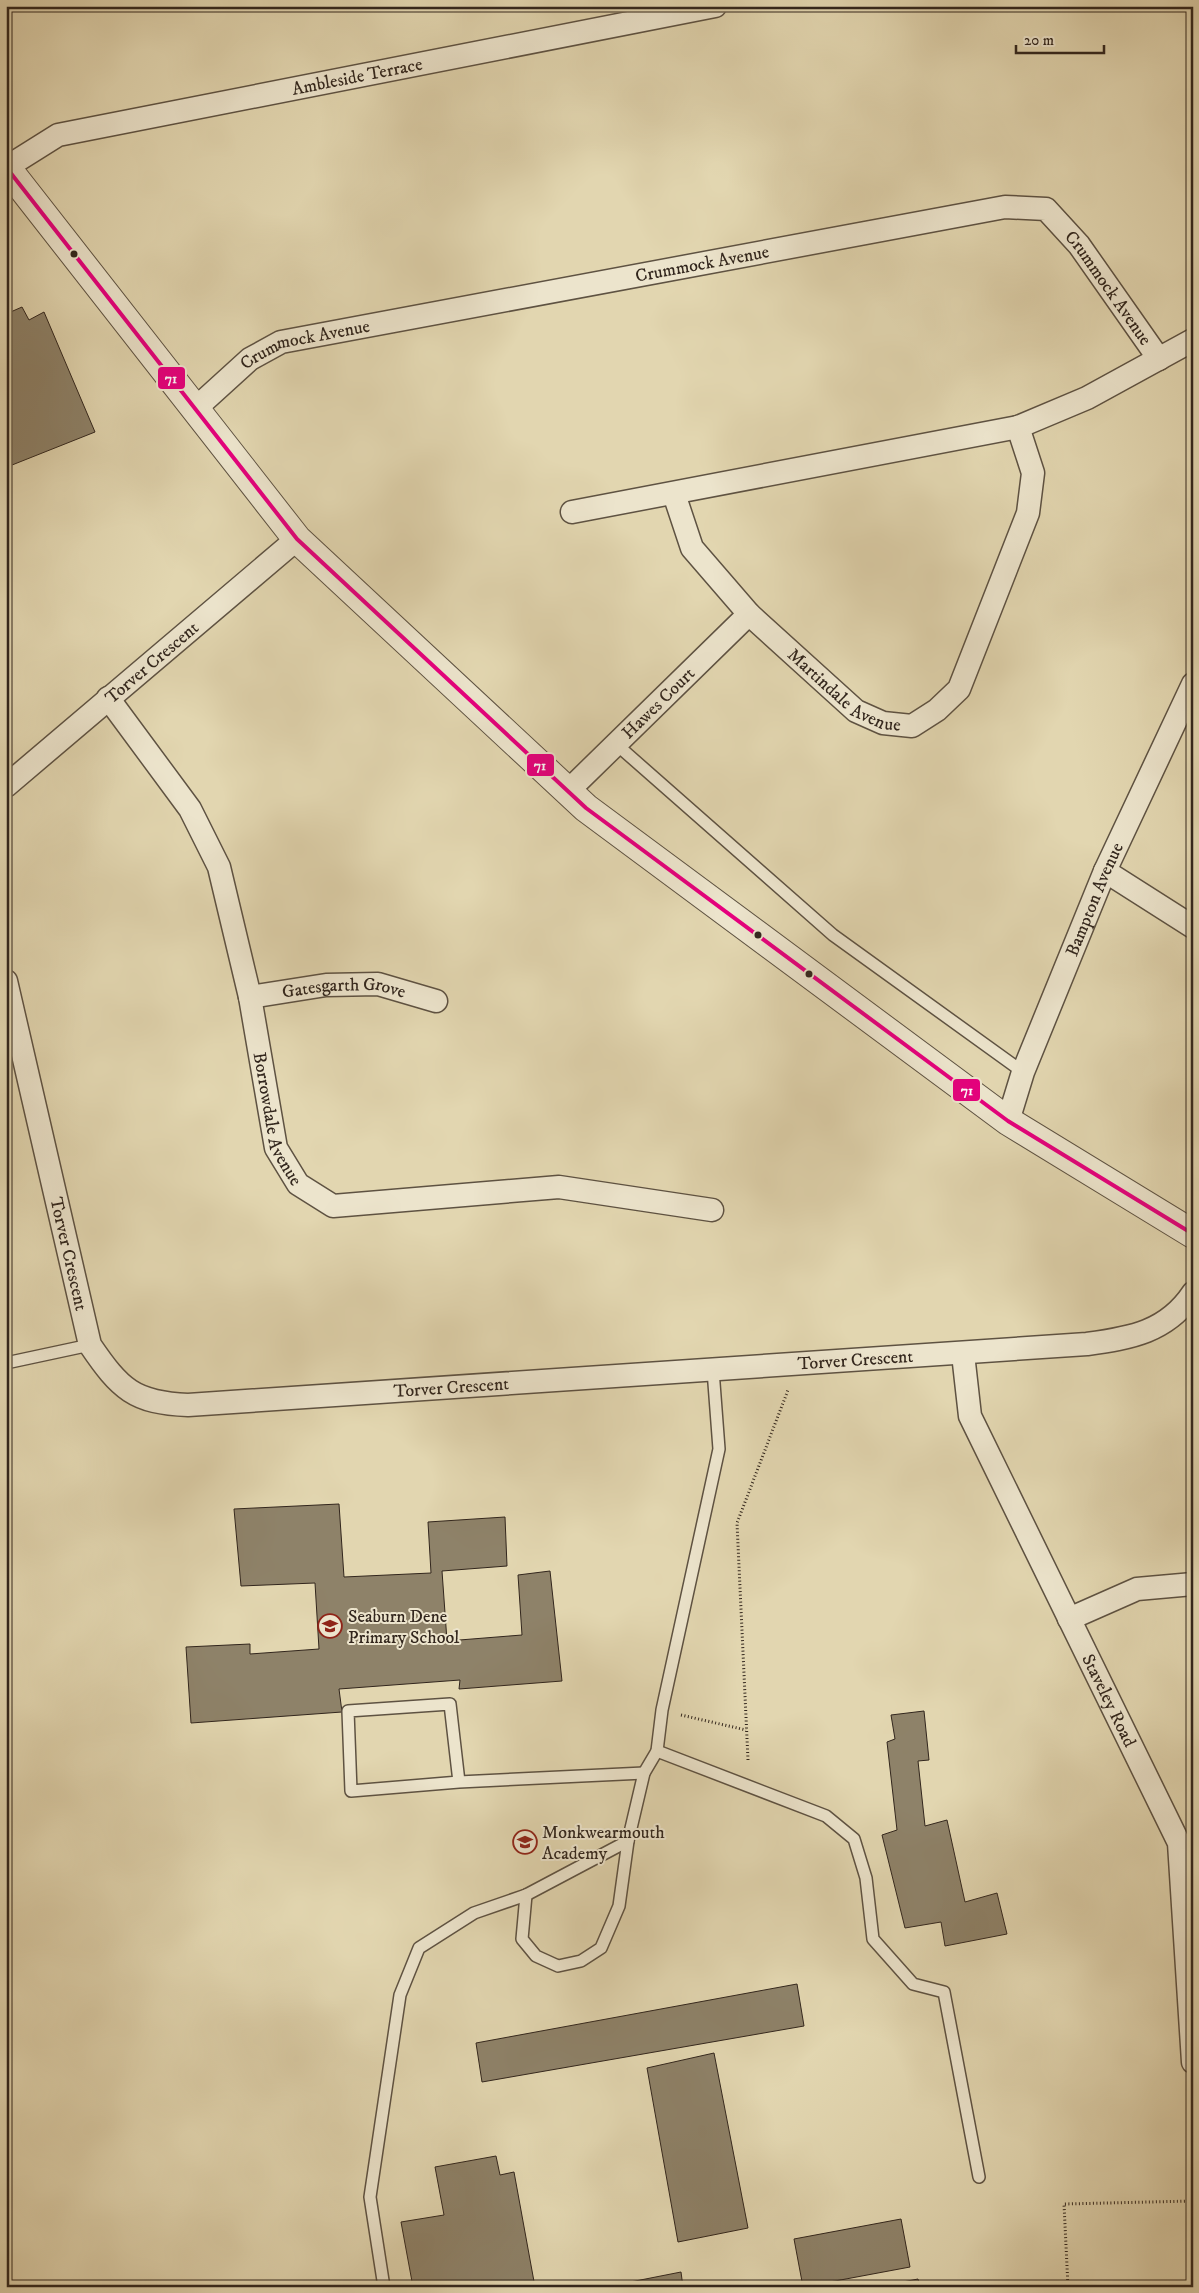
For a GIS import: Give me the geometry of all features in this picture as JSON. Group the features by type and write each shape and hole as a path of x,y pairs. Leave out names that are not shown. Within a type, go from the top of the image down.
{"street":[{"name":"Ambleside Terrace","path":"6,167 58,135 715,6"},
{"path":"6,167 297,539 568,792 586,808 1008,1121 1193,1234"},
{"name":"Crummock Avenue","path":"195,409 250,359 282,342 1005,207 1046,209 1079,245 1159,359"},
{"path":"572,512 1018,427 1087,398 1193,340"},
{"name":"Martindale Avenue","path":"674,494 692,548 749,614 856,711 883,723 912,726 937,710 959,689 1028,513 1033,473 1018,427"},
{"name":"Torver Crescent","path":"6,786 297,539"},
{"name":"Hawes Court","path":"568,792 749,614"},
{"name":"Bampton Avenue","path":"1008,1121 1023,1072 1105,872 1193,684"},
{"name":"Borrowdale Avenue","path":"108,698 190,809 219,867 250,997 276,1148 298,1184 334,1206 559,1187 712,1210"},
{"path":"1105,872 1193,927"},
{"name":"Torver Crescent","path":"6,981 90,1345 110,1374 132,1393 159,1404 188,1405 963,1354 1122,1339 1161,1326 1184,1306 1193,1293"},
{"name":"Gatesgarth Grove","path":"250,997 326,985 378,984 436,1000"},
{"name":"Staveley Road","path":"963,1354 970,1416 1069,1619 1186,1842 1193,2062"},
{"path":"1069,1619 1137,1589 1193,1584"}],"lane":[{"path":"616,744 833,935 1023,1072"},
{"path":"6,1363 90,1345"},
{"path":"526,1895 522,1939 536,1956 558,1966 581,1962 600,1948 620,1906 628,1841 644,1774 657,1751 662,1710 719,1449 713,1370"},
{"path":"459,1782 450,1704 348,1711 351,1791 459,1782 644,1774"},
{"path":"657,1751 826,1816 854,1839 866,1878 874,1939 913,1984 944,1992 979,2177"},
{"path":"384,2287 370,2197 400,1995 419,1948 474,1913 526,1895 628,1841"}],"path":[{"path":"748,1760 737,1523 798,1364"},
{"path":"662,1710 746,1730"},
{"path":"1068,2287 1064,2204 1193,2201"}],"building":[{"path":"22,307 29,320 44,312 95,432 7,467 6,314"},
{"path":"339,1504 344,1577 431,1573 428,1522 505,1517 507,1566 442,1571 447,1641 522,1635 518,1575 550,1571 562,1681 459,1689 460,1680 339,1689 342,1712 191,1723 186,1647 250,1644 250,1654 319,1649 315,1583 241,1586 234,1509"},
{"path":"924,1711 929,1760 918,1761 925,1826 947,1820 965,1902 997,1893 1007,1934 945,1946 941,1922 905,1928 882,1835 897,1830 887,1742 895,1739 891,1715"},
{"path":"797,1984 804,2026 482,2082 476,2043"},
{"path":"714,2053 748,2228 678,2242 647,2068"},
{"path":"496,2156 500,2175 514,2172 535,2287 413,2287 401,2222 444,2215 435,2167"},
{"path":"901,2219 910,2267 803,2287 794,2239"},
{"path":"681,2272 683,2287 605,2287"},
{"path":"918,2279 920,2287 877,2287"}],"transit line":[{"name":"71","path":"6,167 297,539 586,808 1008,1121 1193,1234"}],"place":[{"name":"Seaburn Dene Primary School","path":"330,1626"},
{"name":"Monkwearmouth Academy","path":"525,1842"}]}
